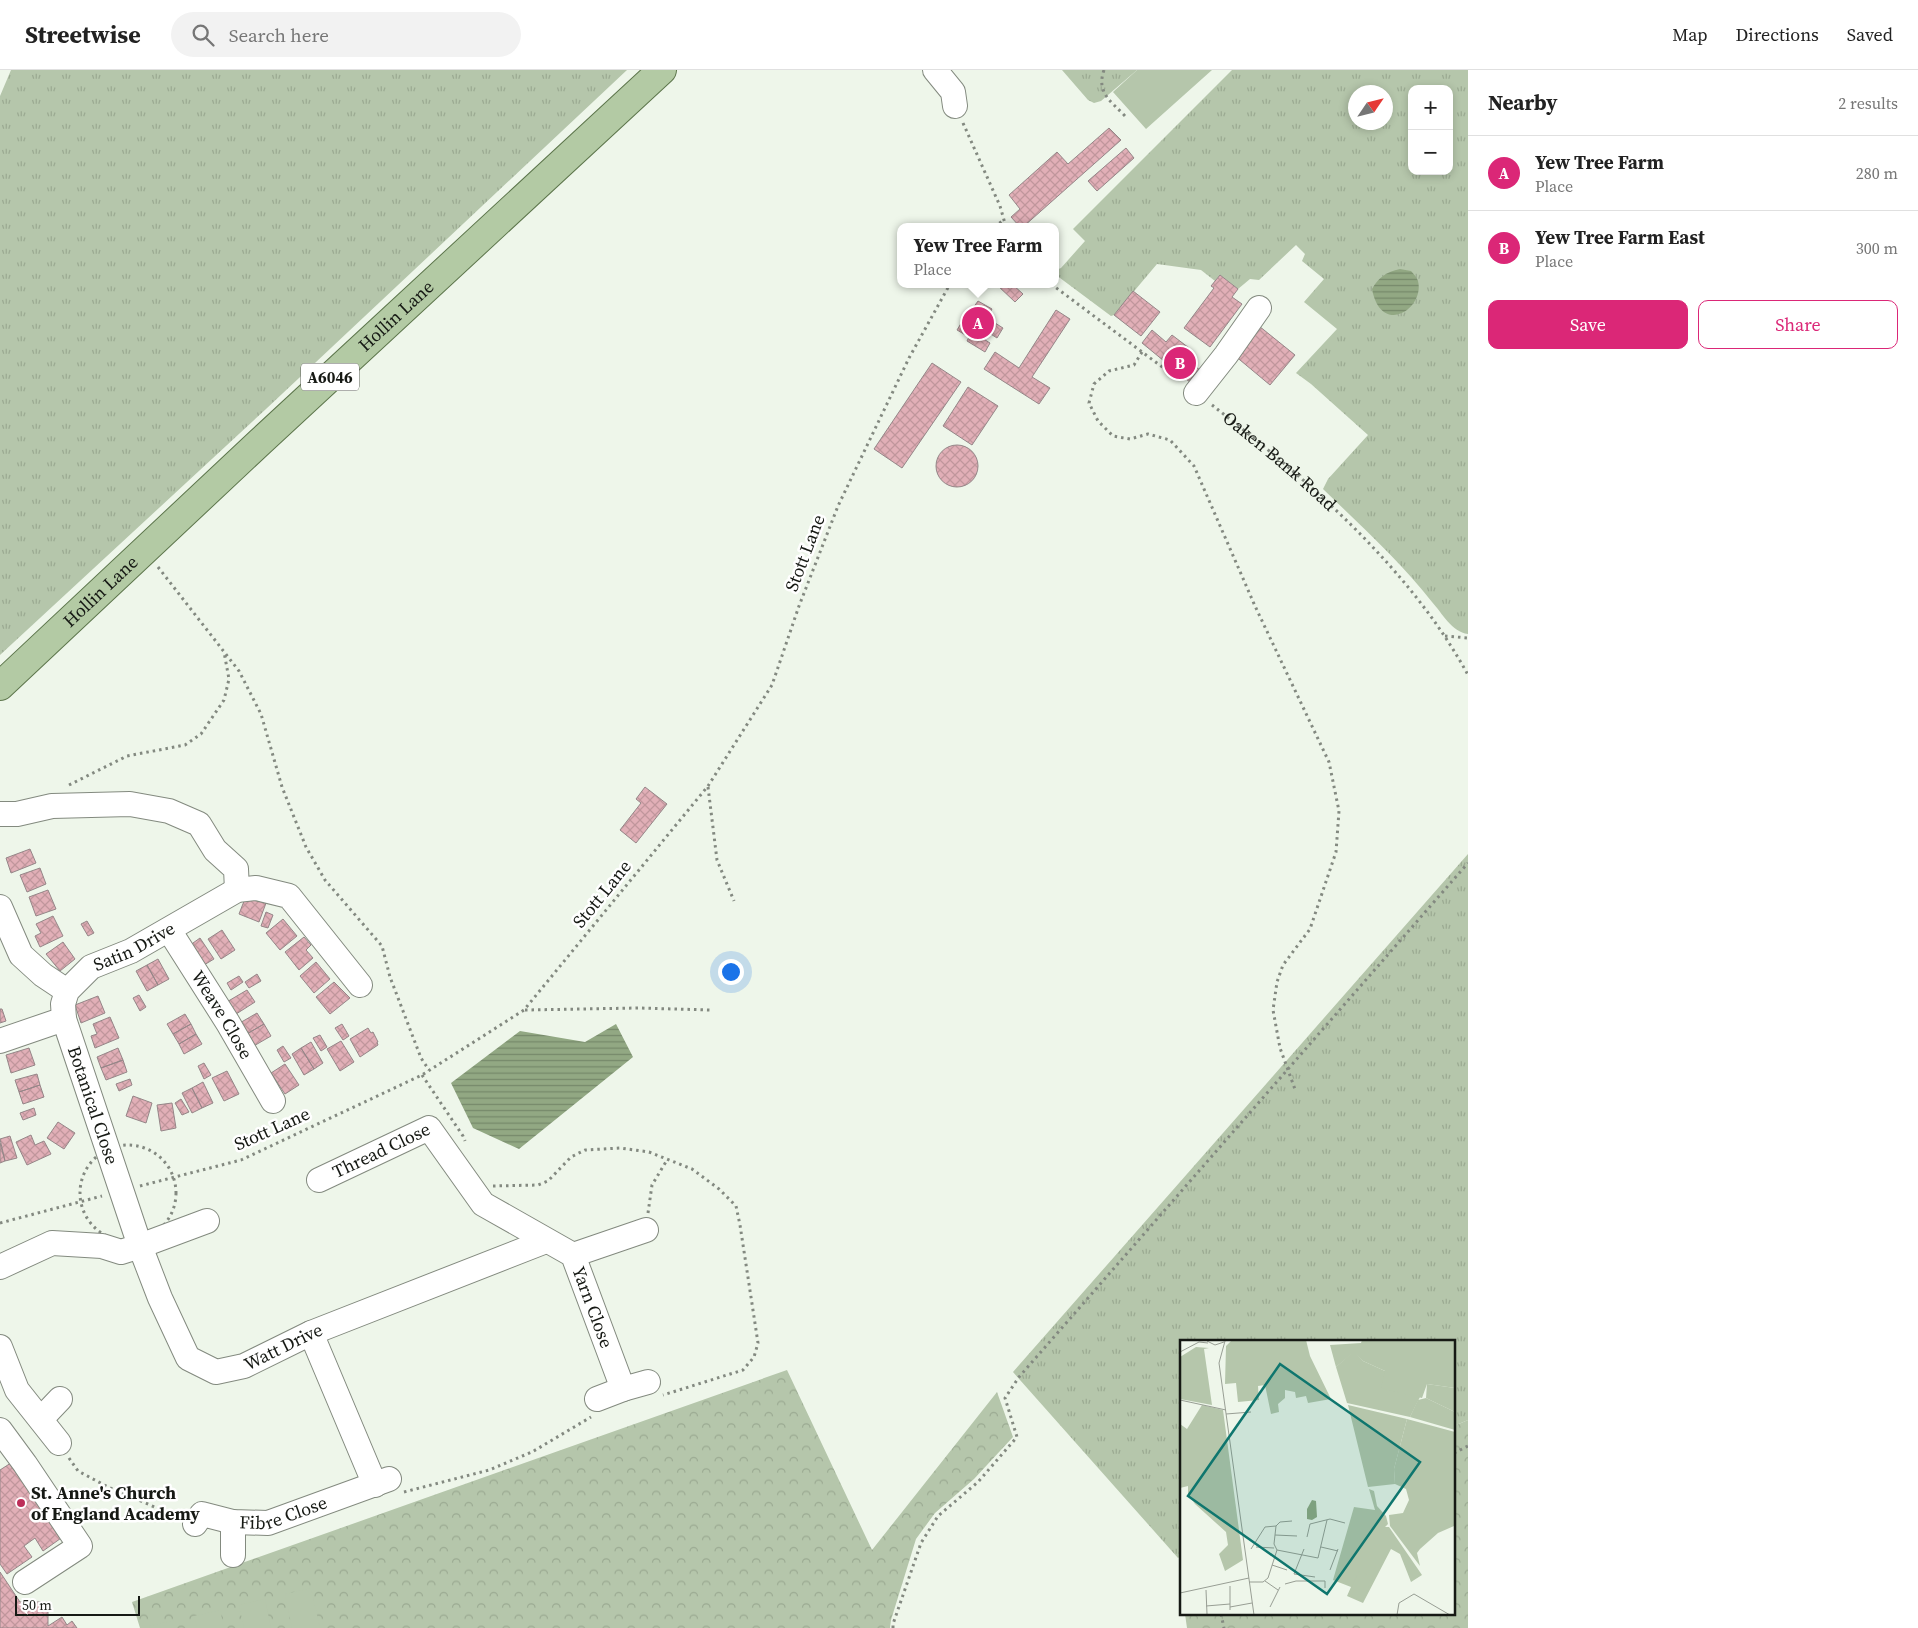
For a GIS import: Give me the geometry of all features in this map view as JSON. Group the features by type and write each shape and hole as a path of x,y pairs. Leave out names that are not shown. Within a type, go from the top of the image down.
{"main road":[{"name":"Hollin Lane","path":"0,686 662,70"}],"street":[{"path":"935,70 952,92 955,106"},
{"path":"1196,393 1259,308"},
{"path":"0,814 17,814 52,806 130,804 169,811 199,824 215,850 236,869 237,890"},
{"name":"Satin Drive","path":"67,991 91,967 131,951 237,890 256,888 289,896 339,944 360,985"},
{"path":"0,907 21,955 43,975 67,991 63,1004 64,1020 0,1041"},
{"name":"Weave Close","path":"169,930 228,1023 273,1101"},
{"name":"Botanical Close","path":"64,1020 121,1191"},
{"name":"Thread Close","path":"319,1180 430,1128 483,1204 546,1241"},
{"name":"Watt Drive","path":"121,1191 160,1298 188,1358 216,1372 244,1366 312,1333 546,1241"},
{"path":"0,1267 52,1243 102,1246 121,1252 207,1221"},
{"path":"573,1255 646,1230"},
{"name":"Yarn Close","path":"546,1241 573,1255 623,1389"},
{"path":"312,1333 382,1482"},
{"path":"0,1347 17,1390 58,1443"},
{"path":"597,1399 648,1382"},
{"path":"40,1418 60,1399"},
{"path":"0,1430 80,1546 25,1582"},
{"name":"Fibre Close","path":"195,1524 202,1514 233,1522 268,1523 382,1482"},
{"path":"233,1522 233,1555"}],"path":[{"path":"1104,70 1100,80 1103,92 1126,116"},
{"path":"955,106 1000,206 1005,223"},
{"path":"1000,223 1004,220"},
{"name":"Stott Lane","path":"0,1223 241,1160 429,1070 524,1010 708,786 772,685 838,506 909,358 948,288"},
{"name":"Oaken Bank Road","path":"1057,288 1272,452 1342,516 1400,578 1445,636 1468,676"},
{"path":"1142,352 1134,365 1109,371 1094,384 1089,403 1098,421 1113,436 1130,439 1148,434 1170,440 1194,466 1255,606 1329,762 1339,811 1336,852 1310,928 1283,965 1277,982 1273,1010 1280,1048 1296,1092"},
{"path":"156,564 239,671 261,714 282,787 306,847 325,880 382,946 390,977 421,1058 429,1070"},
{"path":"1445,636 1468,638"},
{"path":"68,785 127,756 185,745 201,734 224,700 229,679 224,651"},
{"path":"708,786 717,860 734,900"},
{"path":"893,1628 922,1544 938,1516 978,1482 1017,1437 1005,1398 1019,1377 1468,863"},
{"path":"524,1010 638,1008 711,1010"},
{"path":"646,1230 652,1185 667,1160"},
{"path":"382,1482 403,1492 489,1470 532,1452 596,1414 597,1399"},
{"path":"58,1443 78,1471 108,1488 195,1524"},
{"path":"1456,1452 1468,1446"}],"green space":[{"path":"11,70 627,70 266,409 0,655 0,96"},
{"path":"1062,70 1137,70 1101,101 1094,103 1088,100"},
{"path":"1137,70 1212,70 1146,129 1113,92"},
{"path":"1232,70 1468,70 1468,634 1462,633 1452,626 1393,558 1323,489 1328,479 1368,435 1296,373 1337,329 1304,302 1324,279 1302,261 1305,254 1296,245 1259,280 1250,279 1238,289 1220,275 1215,281 1201,270 1157,264 1114,315 1111,316 1059,277 1059,269 1085,241 1073,229"},
{"path":"1468,854 1468,1420 1456,1425 1456,1340 1180,1340 1180,1556 1178,1558 1013,1372"},
{"path":"787,1370 872,1550 997,1392 1013,1437 974,1479 935,1513 916,1539 890,1628 140,1628 132,1602"},
{"path":"1468,1420 1468,1628 1187,1628 1185,1616 1456,1616 1456,1425"},
{"path":"311,1588 320,1628 292,1628 285,1594"},
{"path":"265,1599 271,1628 244,1628 239,1605"},
{"path":"220,1610 224,1628 197,1628 194,1616"},
{"path":"175,1620 177,1628 150,1628 149,1626"}],"shaded area":[{"path":"1400,269 1413,273 1418,281 1418,291 1415,301 1409,308 1401,313 1392,315 1384,312 1377,304 1372,289 1383,276"},
{"path":"616,1024 633,1057 519,1149 473,1128 451,1083 520,1031 585,1042"}],"building":[{"path":"1109,128 1121,140 1028,223 1016,223 1011,217 1020,209 1009,195 1057,152 1068,164"},
{"path":"1126,148 1134,158 1097,191 1088,181"},
{"path":"1220,275 1238,289 1232,297 1242,304 1210,347 1184,328 1214,288 1211,286"},
{"path":"1000,288 1016,288 1023,294 1015,302"},
{"path":"1133,291 1160,312 1141,336 1114,315"},
{"path":"978,301 992,309 987,318 1003,328 997,338 986,331 982,338 990,343 985,352 967,341 969,337 957,330 971,307 973,308"},
{"path":"1056,310 1070,319 1032,377 1050,388 1039,404 984,369 995,352 1019,368"},
{"path":"1259,326 1295,355 1270,385 1234,355"},
{"path":"1152,330 1166,342 1172,335 1189,348 1183,356 1201,371 1191,383 1142,343"},
{"path":"932,363 961,382 902,468 874,449"},
{"path":"968,387 998,406 972,445 943,426"},
{"path":"957,445 972,451 978,466 972,481 957,487 942,481 936,466 942,451"},
{"path":"645,787 667,804 636,843 620,830 641,803 636,799"},
{"path":"30,849 36,863 11,873 6,858"},
{"path":"40,868 46,884 27,892 20,875"},
{"path":"48,890 56,909 36,916 29,897"},
{"path":"246,896 266,903 259,922 239,914"},
{"path":"266,912 273,915 268,928 261,926"},
{"path":"53,916 63,936 40,947 35,936 41,933 36,924"},
{"path":"283,919 297,936 280,950 266,933"},
{"path":"87,921 94,933 88,936 81,924"},
{"path":"222,930 235,950 221,959 208,939"},
{"path":"304,937 311,945 306,950 313,958 299,970 285,952"},
{"path":"200,938 214,959 199,968 186,948"},
{"path":"63,942 75,959 60,971 46,954"},
{"path":"158,959 169,979 158,985 147,965"},
{"path":"316,962 330,979 314,993 300,976"},
{"path":"147,965 158,985 147,991 136,971"},
{"path":"257,974 261,981 249,988 245,982"},
{"path":"239,976 243,982 231,990 227,983"},
{"path":"334,982 350,998 330,1014 316,997"},
{"path":"247,990 255,1002 233,1016 225,1003"},
{"path":"139,995 146,1007 140,1011 133,998"},
{"path":"98,996 105,1013 81,1023 75,1005"},
{"path":"0,1009 2,1009 6,1021 0,1023"},
{"path":"257,1013 264,1024 245,1035 238,1024"},
{"path":"185,1014 191,1024 173,1034 167,1024"},
{"path":"110,1017 119,1038 95,1048 91,1036 97,1034 93,1024"},
{"path":"191,1024 196,1034 179,1044 173,1034"},
{"path":"264,1024 271,1036 252,1047 245,1035"},
{"path":"342,1024 349,1036 343,1040 335,1028"},
{"path":"368,1028 371,1033 373,1032 378,1045 360,1057 350,1039"},
{"path":"196,1034 202,1044 184,1054 179,1044"},
{"path":"320,1035 327,1047 321,1051 313,1038"},
{"path":"341,1041 354,1062 340,1071 327,1049"},
{"path":"311,1042 323,1063 314,1069 301,1048"},
{"path":"283,1046 291,1058 284,1062 277,1050"},
{"path":"29,1048 35,1065 11,1073 6,1055"},
{"path":"118,1048 123,1060 101,1068 97,1057"},
{"path":"301,1048 314,1069 304,1075 292,1054"},
{"path":"123,1060 127,1072 106,1080 101,1068"},
{"path":"204,1063 211,1075 204,1079 198,1066"},
{"path":"285,1064 299,1085 285,1094 271,1073"},
{"path":"227,1071 239,1094 224,1101 212,1078"},
{"path":"37,1074 40,1085 19,1092 15,1080"},
{"path":"130,1079 132,1085 119,1091 116,1084"},
{"path":"203,1082 213,1103 202,1108 192,1088"},
{"path":"40,1085 44,1097 23,1104 19,1092"},
{"path":"192,1088 202,1108 192,1113 182,1093"},
{"path":"133,1096 152,1103 146,1123 126,1116"},
{"path":"181,1099 189,1112 182,1115 175,1103"},
{"path":"172,1103 176,1128 161,1131 157,1105"},
{"path":"34,1108 36,1115 23,1120 20,1113"},
{"path":"58,1122 75,1133 64,1149 47,1138"},
{"path":"31,1135 35,1145 44,1141 51,1154 27,1165 16,1142"},
{"path":"10,1136 17,1158 5,1161 0,1139"},
{"path":"0,1143 5,1161 0,1163"},
{"name":"St. Anne's Church of England Academy","path":"14,1461 64,1536 43,1551 35,1538 24,1546 32,1557 7,1574 0,1564 0,1470"},
{"path":"0,1572 20,1602 48,1602 48,1626 62,1617 67,1625 72,1621 77,1628 0,1628"}],"place":[{"name":"Yew Tree Farm","path":"978,323"},
{"name":"Yew Tree Farm East","path":"1180,363"},
{"name":"St. Anne's Church of England Academy","path":"21,1503"}]}
